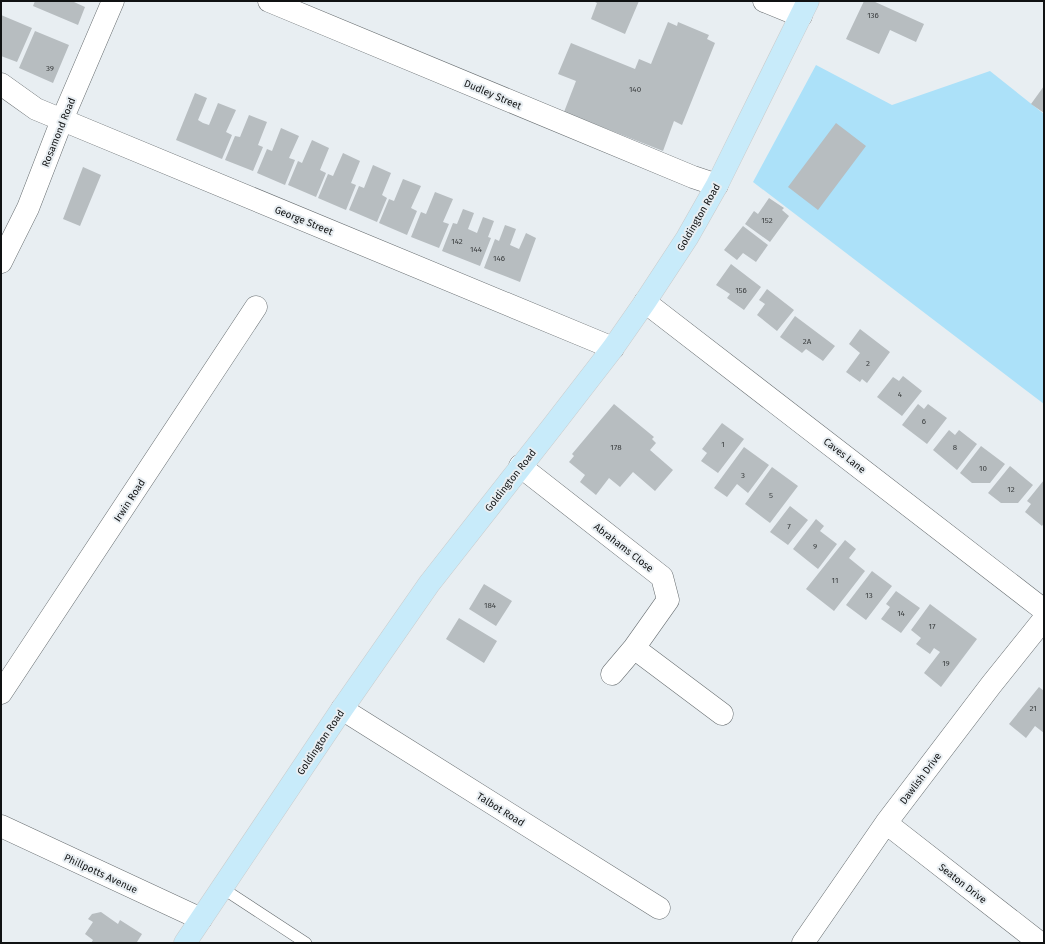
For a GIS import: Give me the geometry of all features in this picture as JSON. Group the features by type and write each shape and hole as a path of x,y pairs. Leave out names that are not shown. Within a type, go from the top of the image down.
{"main road":[{"name":"Goldington Road","path":"185,943 342,709 429,584 613,348 645,302 687,238 717,185 805,9"}],"street":[{"name":"Rosamond Road","path":"1,262 28,208 62,120 113,1"},
{"name":"Dudley Street","path":"269,1 686,174 717,185"},
{"path":"764,1 805,9"},
{"name":"George Street","path":"1,84 36,109 613,348"},
{"name":"Caves Lane","path":"645,302 1044,610"},
{"name":"Irwin Road","path":"1,693 256,307"},
{"name":"Abrahams Close","path":"520,466 662,577 668,600 634,648 612,674"},
{"name":"Dawlish Drive","path":"803,943 886,823 991,685 1044,619"},
{"path":"634,648 722,714"},
{"name":"Talbot Road","path":"342,709 659,908"},
{"name":"Seaton Drive","path":"886,823 1040,943"},
{"name":"Phillpotts Avenue","path":"1,826 201,920"}],"lane":[{"path":"222,888 306,943"}],"shaded area":[{"path":"816,65 892,105 990,71 1044,114 1044,404 753,182"}],"building":[{"path":"35,1 75,1 74,2 85,7 78,25 33,6"},
{"path":"593,1 639,1 625,34 591,19 597,3"},
{"path":"864,1 873,1 924,24 916,42 890,30 879,54 846,39"},
{"path":"1,15 32,28 17,62 1,56"},
{"path":"668,22 677,26 678,22 709,35 707,39 715,43 682,125 674,121 663,151 564,112 576,81 558,74 571,43 635,69 639,59 651,64"},
{"path":"35,31 69,45 53,83 19,68"},
{"path":"1044,86 1044,113 1031,104"},
{"path":"195,93 207,98 198,120 203,123 209,125 218,103 236,110 226,132 232,135 222,159 176,140"},
{"path":"249,115 267,122 258,145 263,147 253,171 225,160 235,136 240,137"},
{"path":"836,123 866,146 818,210 788,187"},
{"path":"281,128 299,136 289,158 295,160 285,185 257,173 267,149 272,151"},
{"path":"312,140 329,148 320,170 326,173 316,197 288,185 298,161 302,163"},
{"path":"343,153 360,161 351,183 356,185 346,210 318,198 328,174 333,176"},
{"path":"373,165 391,173 382,195 387,198 377,222 349,210 359,186 364,188"},
{"path":"83,167 101,175 80,226 63,219"},
{"path":"403,179 421,186 411,208 417,211 407,235 379,223 389,199 394,201"},
{"path":"435,192 453,199 443,222 449,224 439,248 411,237 421,212 426,214"},
{"path":"769,198 784,208 782,210 789,216 770,242 745,224 754,211 758,214"},
{"path":"463,209 474,213 468,229 477,233 483,217 494,221 488,237 491,238 480,266 442,251 453,223 457,224"},
{"path":"505,225 516,229 510,245 519,249 526,233 536,238 520,282 484,268 495,239 499,241"},
{"path":"743,226 768,245 756,262 743,253 737,260 724,250"},
{"path":"731,264 761,287 744,310 727,298 730,294 716,285"},
{"path":"767,289 794,310 777,331 757,315 765,304 759,300"},
{"path":"795,316 835,346 823,361 806,349 802,353 780,337"},
{"path":"860,329 890,352 867,383 862,379 860,382 846,372 860,353 849,344"},
{"path":"903,376 922,391 902,416 877,397 893,377 899,381"},
{"path":"614,404 654,437 652,439 656,443 650,450 673,470 655,491 633,472 620,487 609,478 596,495 580,482 585,475 569,462 574,456 572,454"},
{"path":"918,404 924,409 928,404 947,418 927,444 902,425"},
{"path":"722,423 744,439 718,473 701,461 707,453 702,449"},
{"path":"949,430 955,435 959,430 977,444 957,470 933,450"},
{"path":"981,446 1005,464 990,483 972,483 960,473"},
{"path":"744,447 769,465 748,493 737,484 727,497 714,488"},
{"path":"1010,466 1033,485 1018,503 1001,503 988,493"},
{"path":"772,467 798,486 770,523 745,504"},
{"path":"1044,480 1044,523 1042,526 1025,512 1031,504 1027,501"},
{"path":"790,506 808,520 788,545 770,532"},
{"path":"816,519 824,526 820,531 837,544 818,569 793,549"},
{"path":"845,540 856,549 849,558 865,571 834,611 806,589"},
{"path":"872,571 892,586 866,620 846,605"},
{"path":"484,584 512,601 496,626 469,609"},
{"path":"896,591 920,608 901,633 881,619 890,607 886,604"},
{"path":"930,604 977,639 941,687 924,673 940,652 934,648 930,654 916,644 921,638 911,630"},
{"path":"459,618 497,641 484,663 446,639"},
{"path":"1039,687 1044,691 1044,733 1035,726 1026,738 1009,724"},
{"path":"101,912 118,924 120,920 142,934 137,942 139,943 91,943 93,940 85,934 93,922 88,919 92,914"}]}
